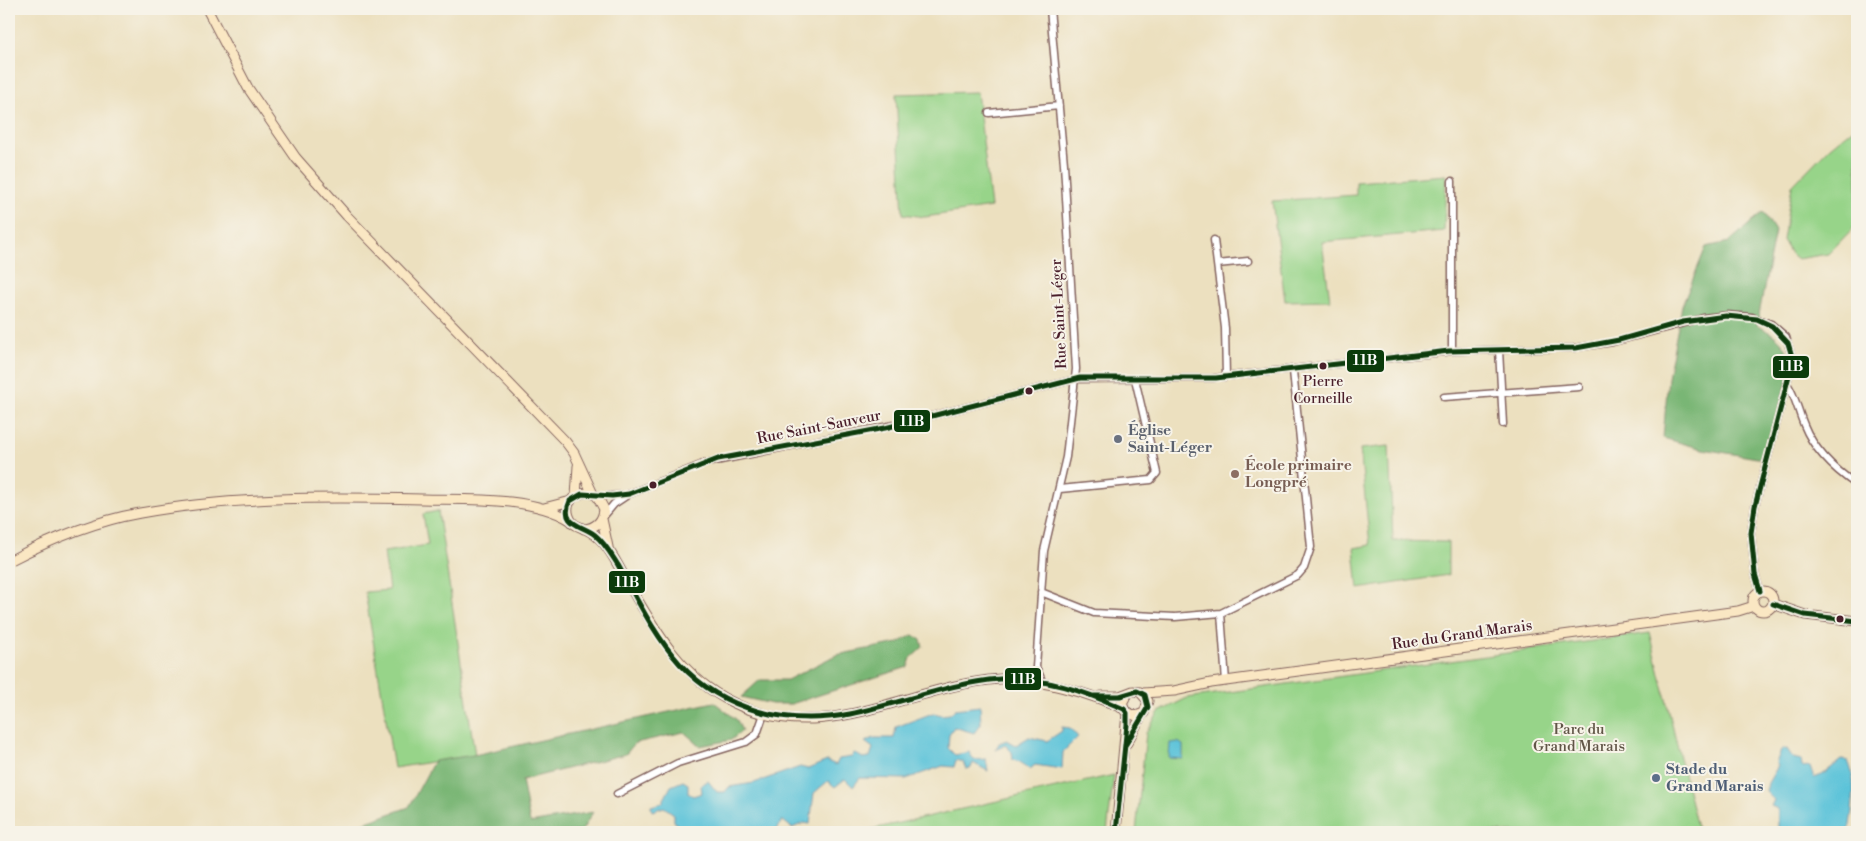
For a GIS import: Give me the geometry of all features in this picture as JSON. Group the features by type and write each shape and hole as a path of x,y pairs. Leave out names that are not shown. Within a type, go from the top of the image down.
{"street":[{"path":"207,9 248,88 269,122 300,163 389,260 558,432 578,461 595,495 603,506 602,518 608,550"},
{"name":"Rue Saint-Léger","path":"1043,682 1036,667 1044,551 1066,458 1076,379 1064,164 1050,9"},
{"path":"989,113 1059,106"},
{"path":"1452,181 1452,351"},
{"path":"1214,240 1225,328 1226,377"},
{"path":"1217,264 1248,261"},
{"name":"Rue Saint-Sauveur","path":"602,518 614,504 629,494 719,459 904,424 1076,379 1226,377 1293,371 1452,351 1588,347 1714,316 1740,316 1762,320 1779,330 1790,344 1793,360 1755,506 1751,533 1755,574 1760,591"},
{"path":"1499,350 1503,424"},
{"path":"1041,592 1094,613 1175,617 1220,613 1298,575 1307,559 1310,547 1293,371"},
{"path":"1060,489 1151,480 1155,478 1157,473 1135,379"},
{"path":"1788,385 1796,399 1804,425 1811,439 1839,472 1857,485"},
{"path":"1444,397 1579,387"},
{"path":"570,520 568,512 573,498 578,461"},
{"path":"543,508 586,493 595,495"},
{"name":"Rue Saint-Sauveur","path":"595,495 629,494"},
{"path":"9,561 33,548 96,525 138,513 198,504 352,498 469,500 543,508 570,520 576,526 592,532 608,550 658,634 684,668 712,691 731,702 764,714 802,720 836,718 978,681 1015,678 1043,682 1092,696 1133,716 1145,711"},
{"path":"584,529 593,527 602,518"},
{"path":"1760,591 1770,594 1773,604 1766,611 1759,610 1754,606 1754,597 1760,591"},
{"path":"1773,604 1805,614 1857,621"},
{"name":"Rue du Grand Marais","path":"1143,693 1174,691 1226,682 1738,611 1754,606"},
{"path":"1220,613 1226,682"},
{"path":"1092,696 1127,694 1133,691 1143,693 1148,701 1145,711 1125,746"},
{"name":"Rue du Grand Marais","path":"1145,711 1174,691"},
{"path":"1116,832 1125,746 1125,711 1122,703 1127,694"},
{"path":"617,794 678,763 746,742 757,734 764,714"}],"green space":[{"path":"977,92 991,207 925,217 903,214 896,94"},
{"path":"1857,125 1857,224 1828,254 1797,259 1791,254 1783,240 1792,186 1829,148"},
{"path":"1446,175 1444,231 1322,242 1330,300 1285,301 1272,201 1356,195 1356,182"},
{"path":"1763,212 1775,231 1757,325 1781,342 1787,351 1790,366 1785,392 1763,459 1703,449 1663,438 1668,378 1682,306 1706,247 1729,242"},
{"path":"1389,446 1393,541 1448,542 1448,575 1358,589 1354,548 1370,545 1360,449"},
{"path":"438,511 475,755 394,768 365,592 389,590 384,552 428,545 423,514"},
{"name":"Parc du Grand Marais","path":"1650,633 1698,832 1136,832 1146,733 1159,712 1187,698"},
{"path":"913,635 921,640 923,647 911,658 908,667 791,704 772,704 741,697 760,680 787,680 836,655 898,643"},
{"path":"714,702 737,720 742,731 731,740 700,746 684,732 635,743 626,754 522,780 530,823 593,812 581,832 338,832 409,807 434,761 474,755"},
{"path":"1114,775 1107,832 859,832"}],"water":[{"path":"980,706 981,724 974,733 954,727 949,734 948,748 955,755 969,752 974,760 986,759 988,771 973,763 971,768 966,769 963,762 956,760 954,767 943,766 906,779 860,778 853,787 845,779 835,787 828,781 814,793 810,824 804,823 792,828 782,820 776,832 670,832 678,826 674,821 674,814 664,807 652,811 651,806 662,803 671,786 683,781 688,784 688,793 693,796 702,793 701,785 708,781 717,792 725,792 729,787 754,783 800,767 808,769 827,761 836,765 839,759 852,757 854,753 863,758 870,757 873,748 865,742 874,738 894,738 896,727 933,713 950,714 955,709"},
{"path":"1062,727 1070,728 1078,737 1063,752 1062,769 1035,765 1030,769 1020,762 1013,760 1012,752 1005,745 996,750 999,743 1007,740 1016,745 1029,737 1047,741 1062,731"},
{"path":"1178,742 1183,745 1183,759 1169,758 1170,743"},
{"path":"1787,749 1793,758 1801,760 1802,767 1810,766 1814,778 1822,775 1841,760 1848,761 1854,787 1849,832 1778,832 1778,809 1771,806 1774,800 1766,792 1768,783 1778,766 1776,763 1781,750"}],"transit line":[{"name":"11B","path":"1116,832 1127,725 1127,713 1124,709 1064,686 1016,679 981,681 943,689 869,710 827,717 803,718 780,716 736,704 697,680 671,653 654,629 605,545 595,535 570,520 567,509 570,501 582,494 612,496 629,494 718,459 885,428 1080,378 1216,378 1449,351 1576,348 1619,340 1683,322 1726,316 1757,319 1772,326 1788,343 1793,360 1755,506 1751,533 1755,574 1760,591"},
{"name":"11B","path":"1773,604 1805,615 1857,621"},
{"name":"11B","path":"1094,696 1120,696 1137,691 1145,695 1148,707 1126,744"}],"place":[{"name":"Pierre Corneille","path":"1323,366"},
{"name":"Église Saint-Léger","path":"1118,439"},
{"name":"École primaire Longpré","path":"1235,474"},
{"name":"Stade du Grand Marais","path":"1656,778"}]}
